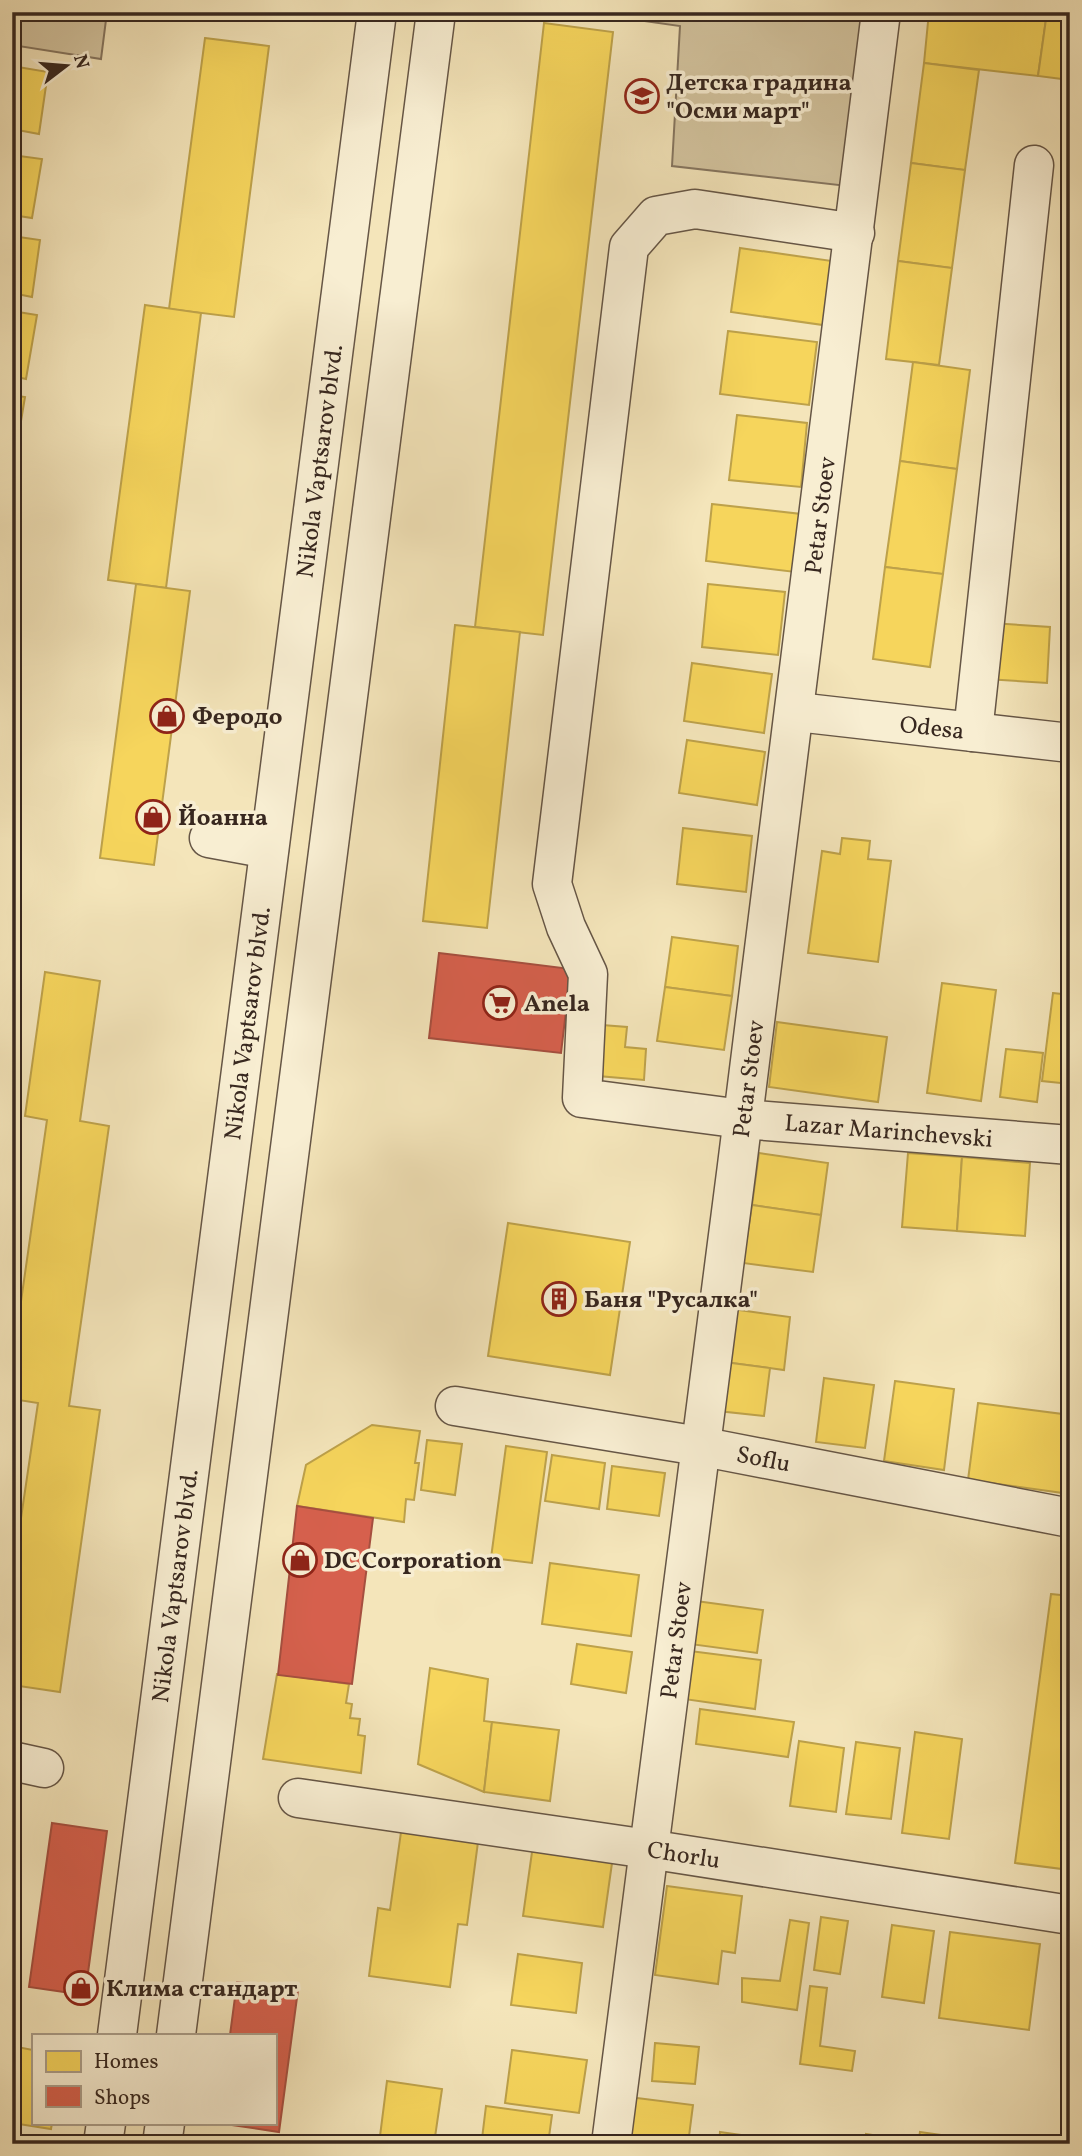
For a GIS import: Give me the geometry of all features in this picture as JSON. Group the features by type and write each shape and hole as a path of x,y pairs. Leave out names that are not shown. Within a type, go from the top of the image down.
{"street":[{"name":"Nikola Vaptsarov blvd.","path":"117,2034 377,12"},
{"path":"176,2034 436,12"},
{"name":"Petar Stoev","path":"611,2144 699,1446 797,712 881,12"},
{"path":"973,732 1034,164"},
{"name":"Lazar Marinchevski","path":"855,233 695,209 656,216 629,247 552,884 566,927 588,974 582,1098 742,1119 1070,1145"},
{"name":"Odesa","path":"797,712 1070,743"},
{"path":"209,838 269,849"},
{"name":"Soflu","path":"455,1406 699,1446 1070,1518"},
{"name":"Chorlu","path":"298,1798 1070,1915"},
{"path":"103,2144 106,2124"},
{"path":"162,2144 165,2124"}],"shaded area":[{"path":"12,12 107,12 101,59 12,45"},
{"path":"581,12 867,12 847,186 672,166 680,26"}],"building: Homes":[{"path":"929,12 1047,12 1038,76 924,63"},
{"path":"1047,12 1070,12 1070,80 1038,76"},
{"path":"544,23 613,32 543,635 475,627"},
{"path":"205,38 269,46 234,317 169,309"},
{"path":"924,63 979,70 965,170 911,163"},
{"path":"12,66 48,72 39,134 12,129"},
{"path":"12,155 42,159 32,218 12,215"},
{"path":"911,163 965,170 952,268 898,261"},
{"path":"12,236 40,240 32,297 12,293"},
{"path":"740,248 832,261 823,325 731,312"},
{"path":"898,261 952,268 939,365 886,359"},
{"path":"145,305 201,313 166,588 108,580"},
{"path":"12,311 37,315 26,379 12,376"},
{"path":"728,331 817,342 809,405 720,394"},
{"path":"913,362 970,370 957,469 900,461"},
{"path":"12,395 25,397 16,451 12,450"},
{"path":"737,415 807,423 801,487 729,480"},
{"path":"900,461 957,469 943,574 885,567"},
{"path":"712,504 801,514 795,572 706,561"},
{"path":"885,567 943,574 930,667 873,659"},
{"path":"136,584 190,591 154,865 100,858"},
{"path":"708,584 785,592 778,655 702,647"},
{"path":"991,623 1050,627 1047,683 986,679"},
{"path":"455,625 520,632 487,928 423,921"},
{"path":"692,663 772,674 764,733 684,721"},
{"path":"687,740 765,752 757,805 679,793"},
{"path":"683,828 752,836 746,892 677,884"},
{"path":"842,838 870,841 868,859 891,861 878,962 808,953 822,851 840,854"},
{"path":"672,937 738,946 732,996 665,987"},
{"path":"45,972 100,981 80,1121 109,1126 69,1406 100,1410 60,1692 12,1685 12,1579 38,1403 12,1399 12,1364 47,1120 25,1116"},
{"path":"942,983 996,990 981,1101 927,1093"},
{"path":"665,987 732,996 724,1050 657,1041"},
{"path":"1053,993 1070,995 1070,1084 1042,1081"},
{"path":"777,1022 887,1037 878,1102 769,1087"},
{"path":"602,1025 627,1027 625,1047 646,1049 644,1080 598,1076"},
{"path":"1006,1049 1043,1053 1037,1102 1000,1097"},
{"path":"759,1153 828,1163 821,1215 752,1205"},
{"path":"908,1153 962,1157 957,1231 902,1227"},
{"path":"962,1157 1030,1163 1025,1236 957,1231"},
{"path":"752,1205 821,1215 813,1272 743,1263"},
{"name":"Баня \"Русалка\"","path":"508,1223 630,1242 610,1375 488,1356"},
{"path":"732,1309 790,1317 784,1370 724,1362"},
{"path":"724,1362 770,1368 764,1416 718,1411"},
{"path":"824,1378 874,1385 865,1448 816,1442"},
{"path":"895,1381 954,1389 944,1470 884,1461"},
{"path":"978,1403 1070,1415 1070,1494 968,1480"},
{"path":"372,1425 420,1431 415,1463 419,1463 414,1500 406,1499 404,1522 297,1506 306,1465"},
{"path":"427,1440 462,1444 455,1495 421,1490"},
{"path":"506,1446 547,1452 532,1563 491,1558"},
{"path":"552,1455 605,1463 599,1509 545,1501"},
{"path":"612,1466 665,1473 659,1516 607,1509"},
{"path":"550,1563 639,1575 631,1636 542,1624"},
{"path":"1051,1594 1070,1596 1070,1870 1015,1863"},
{"path":"696,1601 763,1610 757,1653 690,1644"},
{"path":"577,1644 632,1652 626,1693 571,1684"},
{"path":"690,1651 761,1660 755,1709 684,1699"},
{"path":"430,1668 488,1679 484,1721 492,1722 484,1792 418,1764"},
{"path":"277,1674 349,1684 346,1703 352,1704 350,1718 360,1719 358,1735 365,1736 361,1773 263,1759"},
{"path":"700,1709 794,1722 788,1757 696,1744"},
{"path":"492,1722 559,1730 550,1801 484,1792"},
{"path":"915,1732 962,1739 949,1839 902,1833"},
{"path":"799,1741 844,1748 836,1812 790,1806"},
{"path":"856,1742 900,1748 891,1819 846,1814"},
{"path":"401,1832 478,1842 467,1925 458,1924 450,1987 369,1976 378,1908 390,1910"},
{"path":"533,1845 613,1856 603,1927 523,1916"},
{"path":"667,1886 742,1896 735,1953 722,1951 718,1984 655,1975"},
{"path":"821,1917 848,1921 840,1974 814,1970"},
{"path":"790,1920 809,1923 797,2010 742,2002 742,1978 780,1981"},
{"path":"892,1925 934,1931 924,2003 882,1997"},
{"path":"950,1932 1040,1944 1029,2030 939,2018"},
{"path":"518,1954 582,1963 576,2013 511,2005"},
{"path":"810,1986 827,1988 820,2046 855,2051 852,2071 800,2064"},
{"path":"655,2043 699,2047 695,2084 652,2081"},
{"path":"12,2046 32,2050 32,2124 52,2124 51,2129 12,2123"},
{"path":"512,2050 587,2060 579,2113 505,2103"},
{"path":"387,2081 442,2089 434,2144 379,2144"},
{"path":"629,2097 693,2105 688,2144 623,2144"},
{"path":"486,2106 552,2115 548,2144 518,2144 482,2139"},
{"path":"720,2132 769,2139 768,2144 719,2144"},
{"path":"920,2132 1004,2144 918,2144"},
{"path":"866,2134 900,2139 899,2144 865,2144"},
{"path":"795,2137 830,2140 830,2144 794,2144"}],"building: Shops":[{"name":"Anela","path":"439,953 571,969 561,1053 429,1038"},
{"path":"297,1506 373,1518 352,1684 278,1675"},
{"path":"52,1823 107,1831 85,1995 29,1987"},
{"path":"237,1982 298,1990 279,2132 225,2124 276,2124 276,2034 230,2034"}],"place":[{"name":"Детска градина \"Осми март\"","path":"642,96"},
{"name":"Феродо","path":"167,716"},
{"name":"Йоанна","path":"153,817"},
{"name":"Anela","path":"500,1003"},
{"name":"Баня \"Русалка\"","path":"559,1299"},
{"name":"DC Corporation","path":"300,1560"},
{"name":"Клима стандарт","path":"81,1988"}]}
